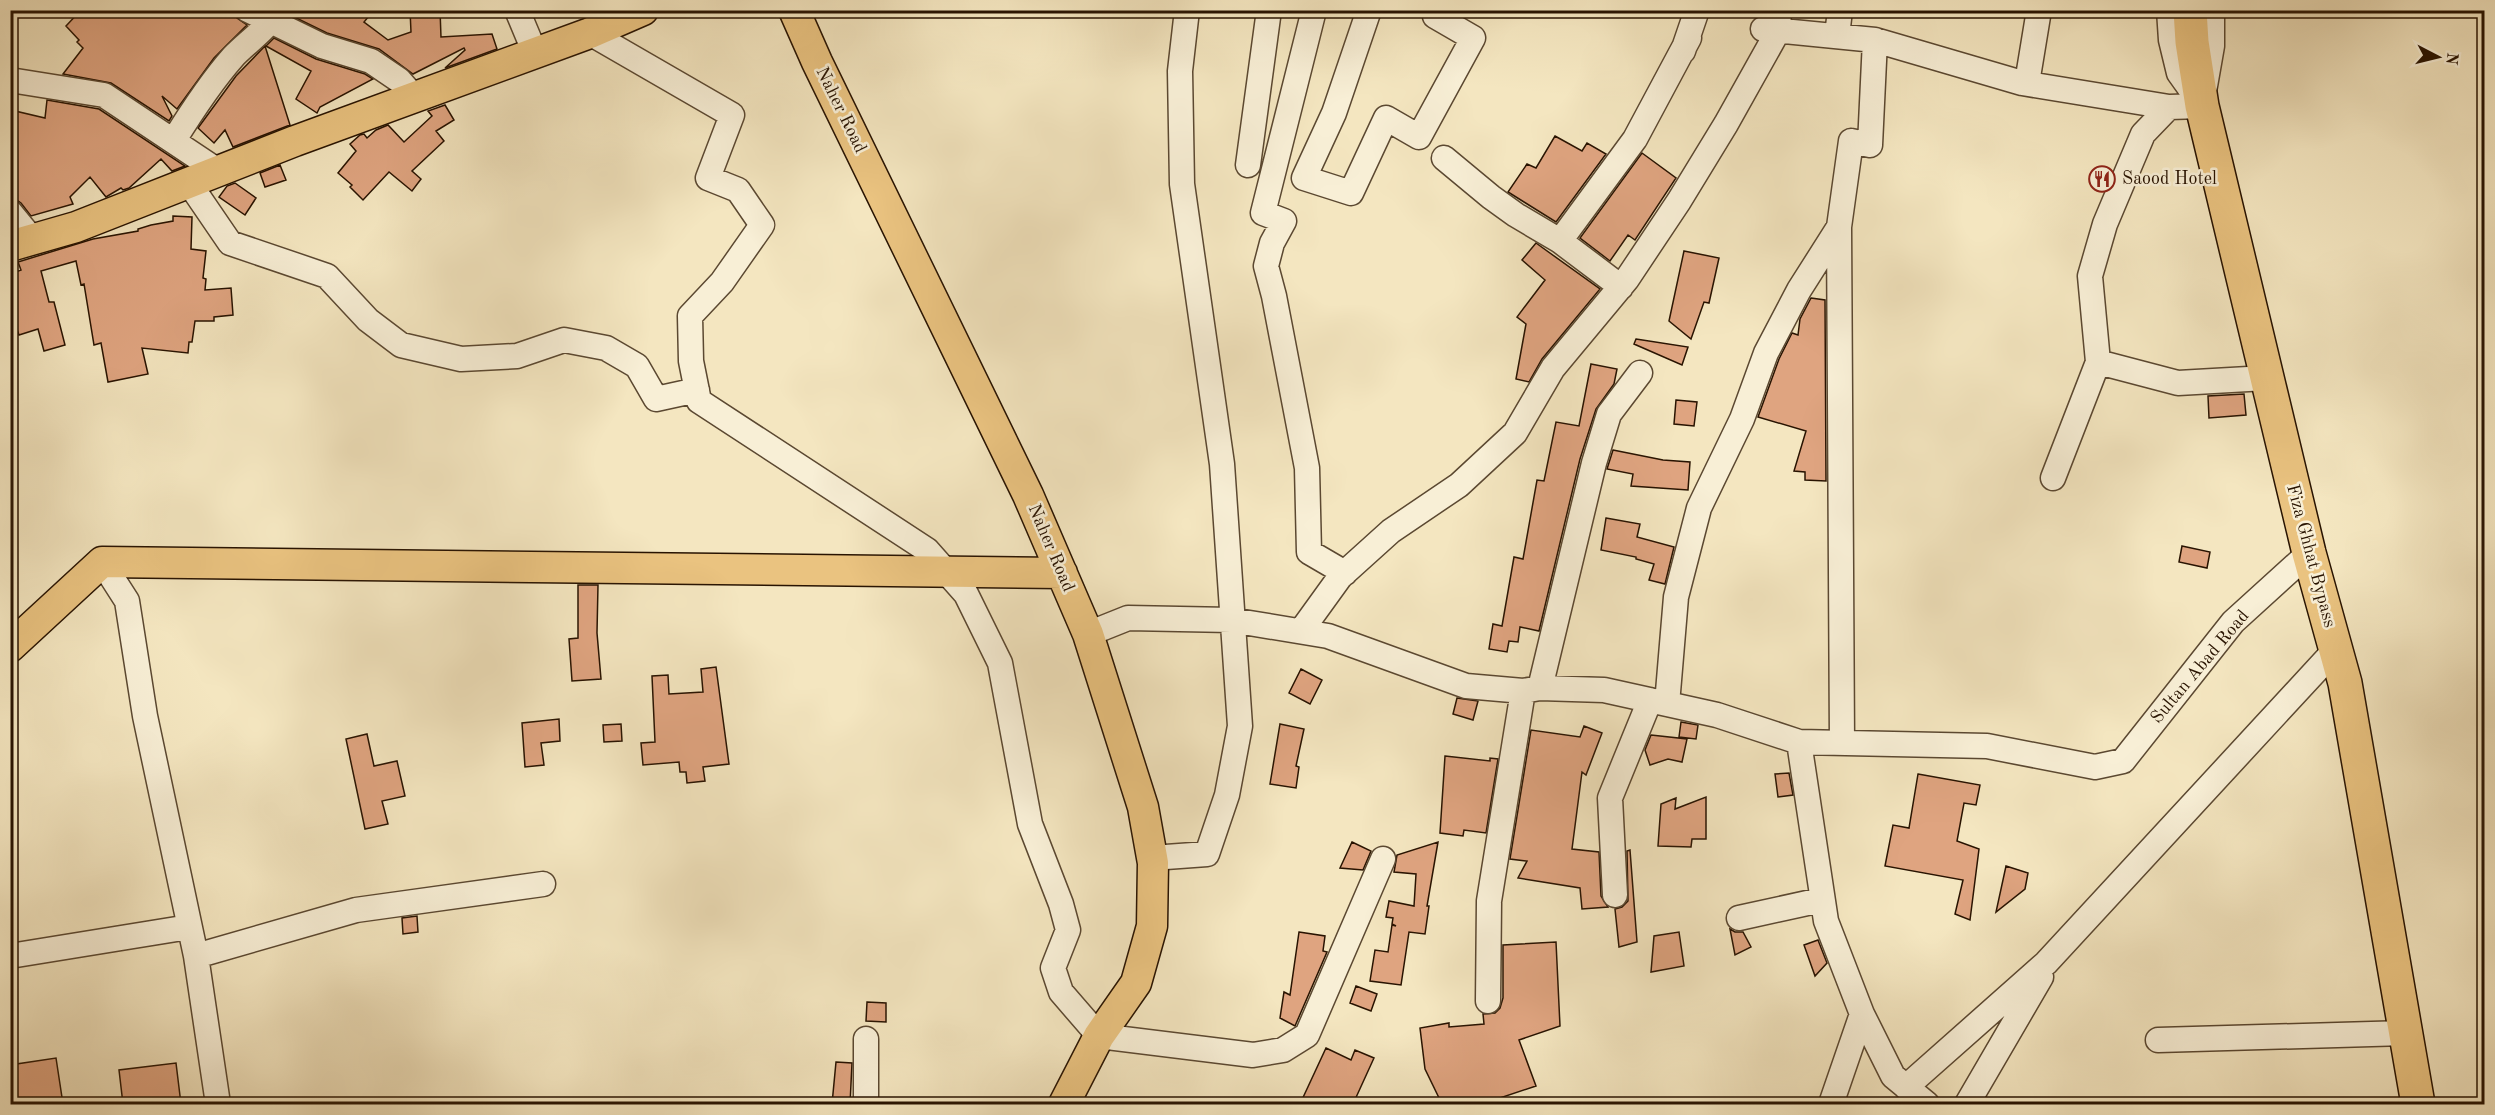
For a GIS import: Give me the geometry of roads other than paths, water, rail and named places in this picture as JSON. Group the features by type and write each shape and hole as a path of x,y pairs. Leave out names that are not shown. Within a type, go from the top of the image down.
{"highway":[{"name":"Fiza Ghhat Bypass","path":"2190,10 2192,42 2202,106 2309,554 2348,695 2418,1104"}],"main road":[{"path":"22,243 76,227 413,96 590,33 644,10"},
{"name":"Naher Road","path":"794,10 817,62 1028,495 1088,634 1143,807 1152,858 1152,926 1136,983 1099,1036 1064,1104"},
{"path":"10,647 102,562 1062,573"}],"street":[{"path":"248,10 275,16"},
{"path":"517,10 535,53"},
{"path":"1152,858 1207,855 1227,795 1240,726 1222,464 1182,184 1180,72 1187,10"},
{"path":"1248,165 1269,10"},
{"path":"1314,10 1263,213 1284,220 1272,243 1266,266 1307,468 1309,552 1345,573"},
{"path":"1369,10 1334,113 1304,178 1351,193 1386,118 1419,137 1473,38 1435,16 1438,10"},
{"path":"1560,241 1635,139 1686,45 1697,10"},
{"path":"1837,36 1840,10"},
{"path":"2027,83 2039,10"},
{"path":"2169,10 2171,40 2179,73 2202,106"},
{"path":"2202,106 2212,46 2212,10"},
{"path":"275,16 280,27 322,46 371,61 399,80 413,96"},
{"path":"174,140 205,90 233,57 275,16"},
{"path":"1301,632 1345,573 1391,531 1459,485 1515,434 1553,368 1621,287 1679,201 1726,124 1773,24 1837,36 1875,40 2027,83 2169,107 2202,106"},
{"path":"590,33 732,116 708,177 738,190 762,225 722,282 690,316 691,361 699,401 927,550 966,594 1000,663 1030,824 1061,904 1068,930 1053,968 1061,992 1099,1036 1253,1055 1283,1050 1307,1035 1383,859"},
{"path":"1088,634 1128,618 1231,620 1328,636 1466,686 1604,690 1717,715 1799,742 1842,743 1839,227 1851,141 1870,145 1875,40"},
{"path":"10,80 104,95 218,171"},
{"path":"2053,478 2098,362 2090,276 2105,224 2143,134 2169,107"},
{"path":"1444,158 1508,209 1560,241 1621,287"},
{"path":"189,183 230,243 327,276 368,320 400,345 461,359 517,356 564,340 606,348 637,366 656,399 697,390"},
{"path":"10,213 22,243"},
{"path":"1615,895 1610,798 1659,702 1676,597 1699,508 1742,419 1766,353 1799,290 1839,227"},
{"path":"2098,362 2178,383 2266,378"},
{"path":"1488,1001 1489,901 1531,689 1610,414 1640,373"},
{"name":"Sultan Abad Road","path":"1842,743 1987,746 2096,767 2123,761 2233,622 2309,554"},
{"path":"102,562 127,601 145,716 196,956 218,1104"},
{"path":"1906,1087 2053,956 2336,649"},
{"path":"1799,742 1821,900 1826,921 1862,1014 1893,1076 1927,1104"},
{"path":"196,956 356,910 543,884"},
{"path":"1738,918 1821,900"},
{"path":"10,956 189,927"},
{"path":"1967,1104 2053,956"},
{"path":"1831,1104 1862,1014"},
{"path":"2157,1040 2406,1034"},
{"path":"866,1039 866,1104"}],"place":[{"name":"Saood Hotel","path":"2102,179"}]}
